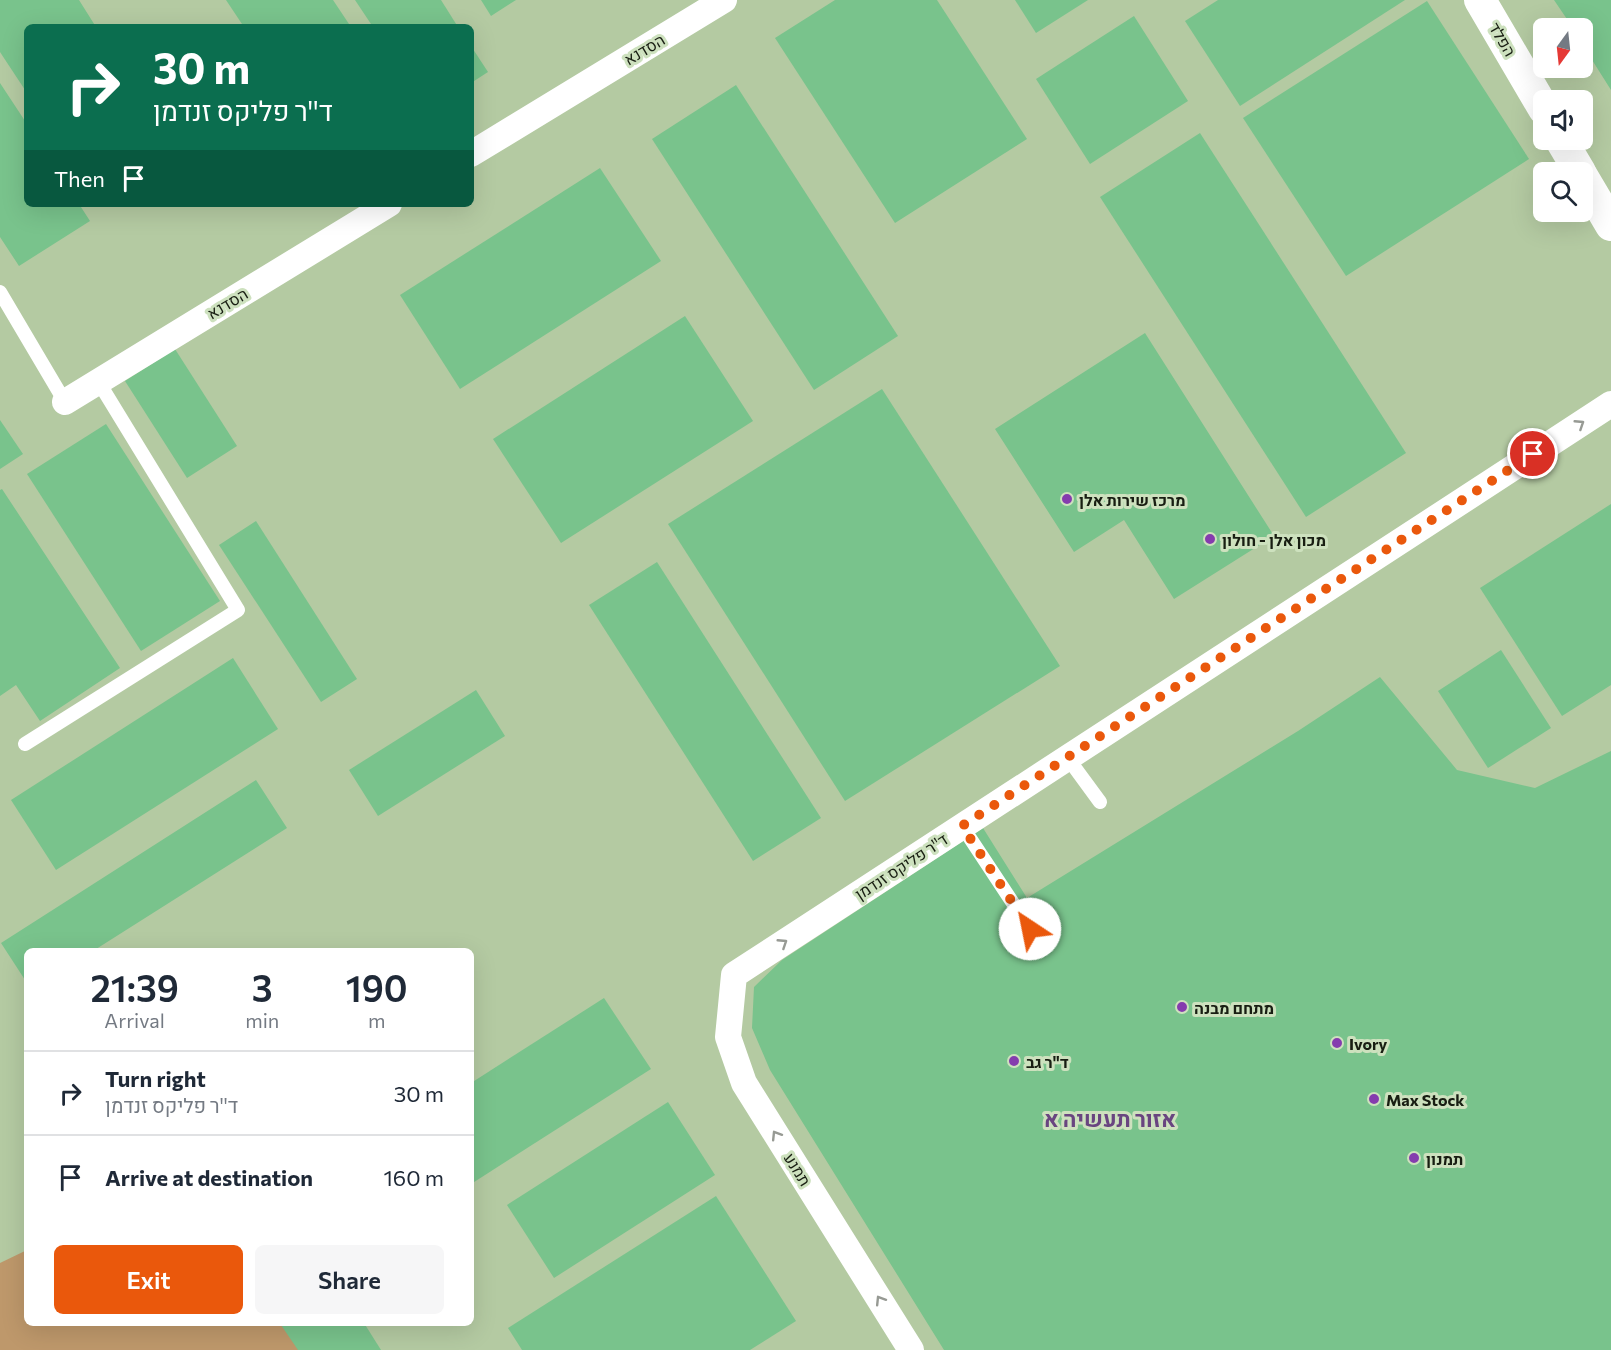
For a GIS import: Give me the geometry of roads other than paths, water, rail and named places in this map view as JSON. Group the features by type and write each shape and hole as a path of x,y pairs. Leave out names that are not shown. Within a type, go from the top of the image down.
{"street":[{"name":"הסדנא","path":"474,152 724,0"},
{"name":"הפלד","path":"1480,0 1533,90"},
{"path":"1593,194 1611,225"},
{"name":"הסדנא","path":"65,402 384,207"},
{"name":"ד''ר פליקס זנדמן","path":"734,975 1611,404"},
{"name":"תמנע","path":"734,975 728,1037 744,1083 911,1350"}],"lane":[{"path":"0,292 65,402"},
{"path":"25,744 238,610 98,381"},
{"path":"1067,758 1100,802"},
{"path":"962,826 1030,929"}],"place":[{"name":"מרכז שירות אלן","path":"1067,499"},
{"name":"מכון אלן - חולון","path":"1210,539"},
{"name":"מתחם מבנה","path":"1182,1007"},
{"name":"Ivory","path":"1337,1043"},
{"name":"ד\"ר גב","path":"1014,1061"},
{"name":"Max Stock","path":"1374,1099"},
{"name":"תמנון","path":"1414,1158"}],"district":[{"name":"אזור תעשיה א","path":"1110,1118"}]}
